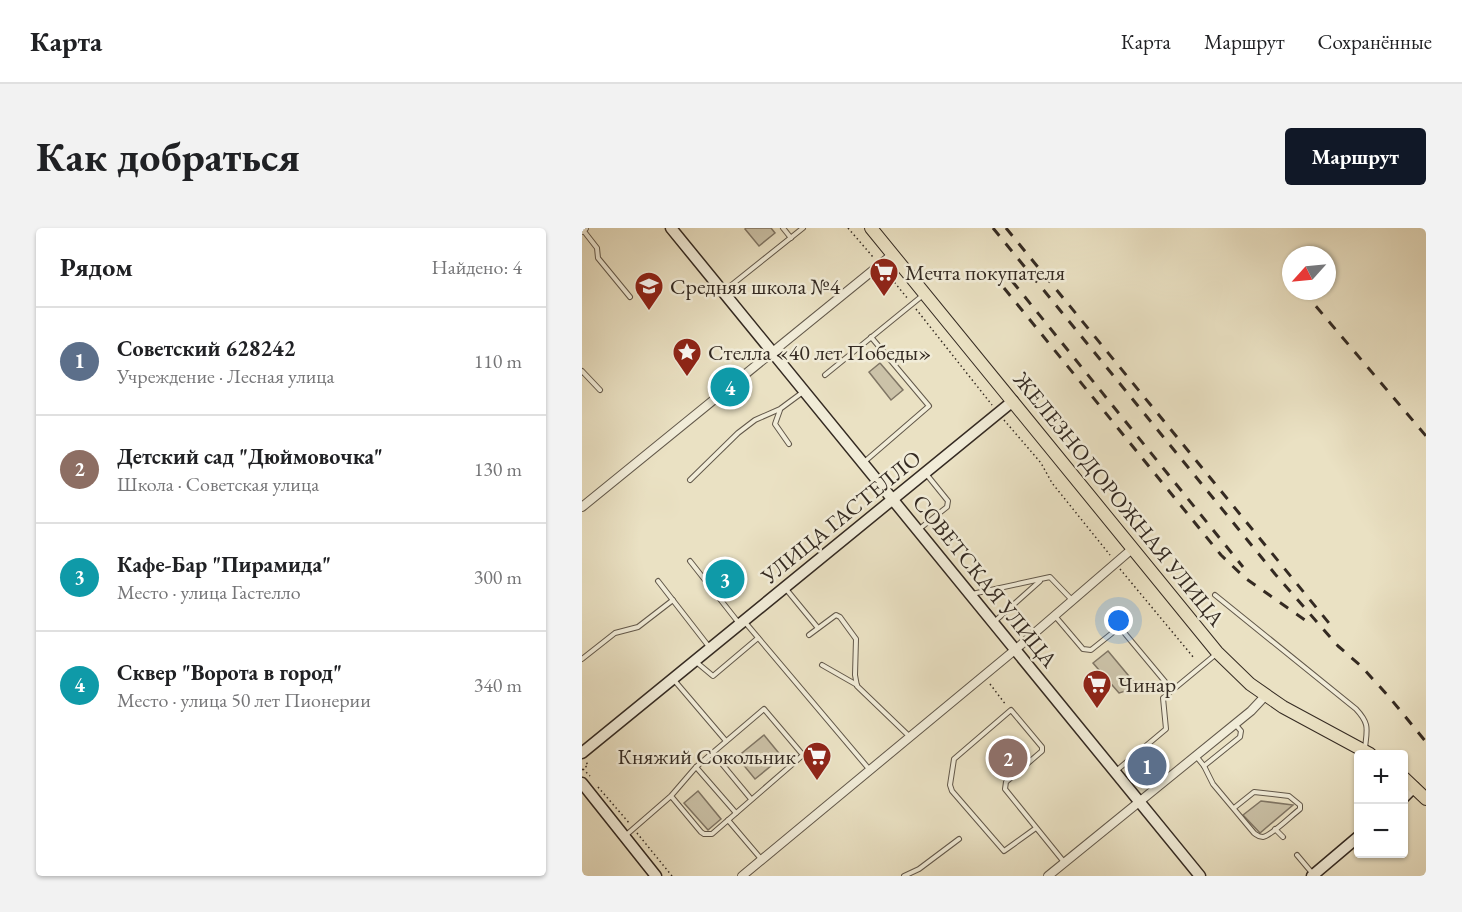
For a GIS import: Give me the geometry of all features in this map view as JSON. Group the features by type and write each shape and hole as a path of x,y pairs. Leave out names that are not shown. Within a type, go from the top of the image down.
{"main road":[{"name":"ЖЕЛЕЗНОДОРОЖНАЯ УЛИЦА","path":"871,228 1218,652 1244,678 1298,717 1361,750"},
{"path":"1408,782 1426,799"}],"street":[{"name":"СОВЕТСКАЯ УЛИЦА","path":"671,228 971,594 1195,874"},
{"path":"582,507 893,254"},
{"name":"УЛИЦА ГАСТЕЛЛО","path":"582,753 1013,401"},
{"path":"742,876 1016,650 1132,549"},
{"path":"1048,876 1235,724 1266,695"},
{"path":"586,780 629,832 656,876"},
{"path":"1408,793 1414,787"},
{"path":"1313,875 1354,841"}],"lane":[{"path":"783,228 791,238"},
{"path":"723,292 803,228"},
{"path":"583,229 597,248 598,258 630,297"},
{"path":"825,375 925,293"},
{"path":"862,463 929,406 871,337"},
{"path":"582,371 600,390"},
{"path":"690,480 738,433 755,420 780,409 803,391"},
{"path":"780,409 775,424 789,444"},
{"path":"918,531 948,504 926,473"},
{"path":"690,561 870,770"},
{"path":"971,594 1045,578 1053,579 1072,601"},
{"path":"993,622 1042,579"},
{"path":"658,581 710,648"},
{"path":"785,588 818,628"},
{"path":"1215,595 1362,716 1368,728 1367,750"},
{"path":"582,659 615,633 638,627 673,600"},
{"path":"809,635 836,615 840,617 854,633 856,639 857,686"},
{"path":"1055,616 1087,651 1116,630 1122,630 1172,690"},
{"path":"695,661 713,676 758,638"},
{"path":"1115,772 1166,729 1163,698 1218,652"},
{"path":"822,665 857,686 910,736"},
{"path":"673,678 726,741"},
{"path":"629,832 671,796 696,767 764,709 803,755 712,834 704,834 671,796"},
{"path":"1036,828 1004,851 952,791 950,785 954,759 1011,710 1042,747 1040,754 1004,786 1064,862"},
{"path":"1204,766 1240,737 1241,731 1235,724"},
{"path":"712,753 751,799"},
{"path":"1196,755 1213,784 1259,837 1265,837 1300,809 1300,804 1293,798 1254,792 1234,808"},
{"path":"696,767 735,813"},
{"path":"728,820 762,860"},
{"path":"1275,829 1283,837"},
{"path":"904,876 919,869 959,839"},
{"path":"1297,855 1313,875"}],"path":[{"path":"848,228 1041,464 1052,483 1194,658"},
{"path":"990,684 1011,710"},
{"path":"803,755 811,756 817,751"},
{"path":"586,780 583,769 588,765"},
{"path":"598,786 629,832 672,876"}],"shaded area":[{"path":"746,228 771,228 775,233 759,246"},
{"path":"880,363 903,390 891,400 869,372"},
{"path":"1108,651 1133,681 1128,689 1119,693 1093,663"},
{"path":"764,735 782,757 755,779 737,757"},
{"path":"698,791 721,819 708,830 684,803"},
{"path":"1261,801 1293,805 1260,833 1243,815"}],"railway":[{"path":"993,228 1275,574 1338,646 1361,666 1390,698 1426,742"},
{"path":"1006,228 1333,628"},
{"path":"1012,281 1243,567"},
{"path":"1004,288 1221,555 1245,578 1312,625"},
{"path":"1311,300 1426,436"}],"place":[{"name":"Мечта покупателя","path":"884,298"},
{"name":"Средняя школа №4","path":"649,312"},
{"name":"Стелла «40 лет Победы»","path":"687,378"},
{"name":"Сквер \"Ворота в город\"","path":"730,387"},
{"name":"Кафе-Бар \"Пирамида\"","path":"725,579"},
{"name":"Чинар","path":"1097,710"},
{"name":"Детский сад \"Дюймовочка\"","path":"1008,758"},
{"name":"Советский 628242","path":"1147,766"},
{"name":"Княжий Сокольник","path":"817,782"}]}
